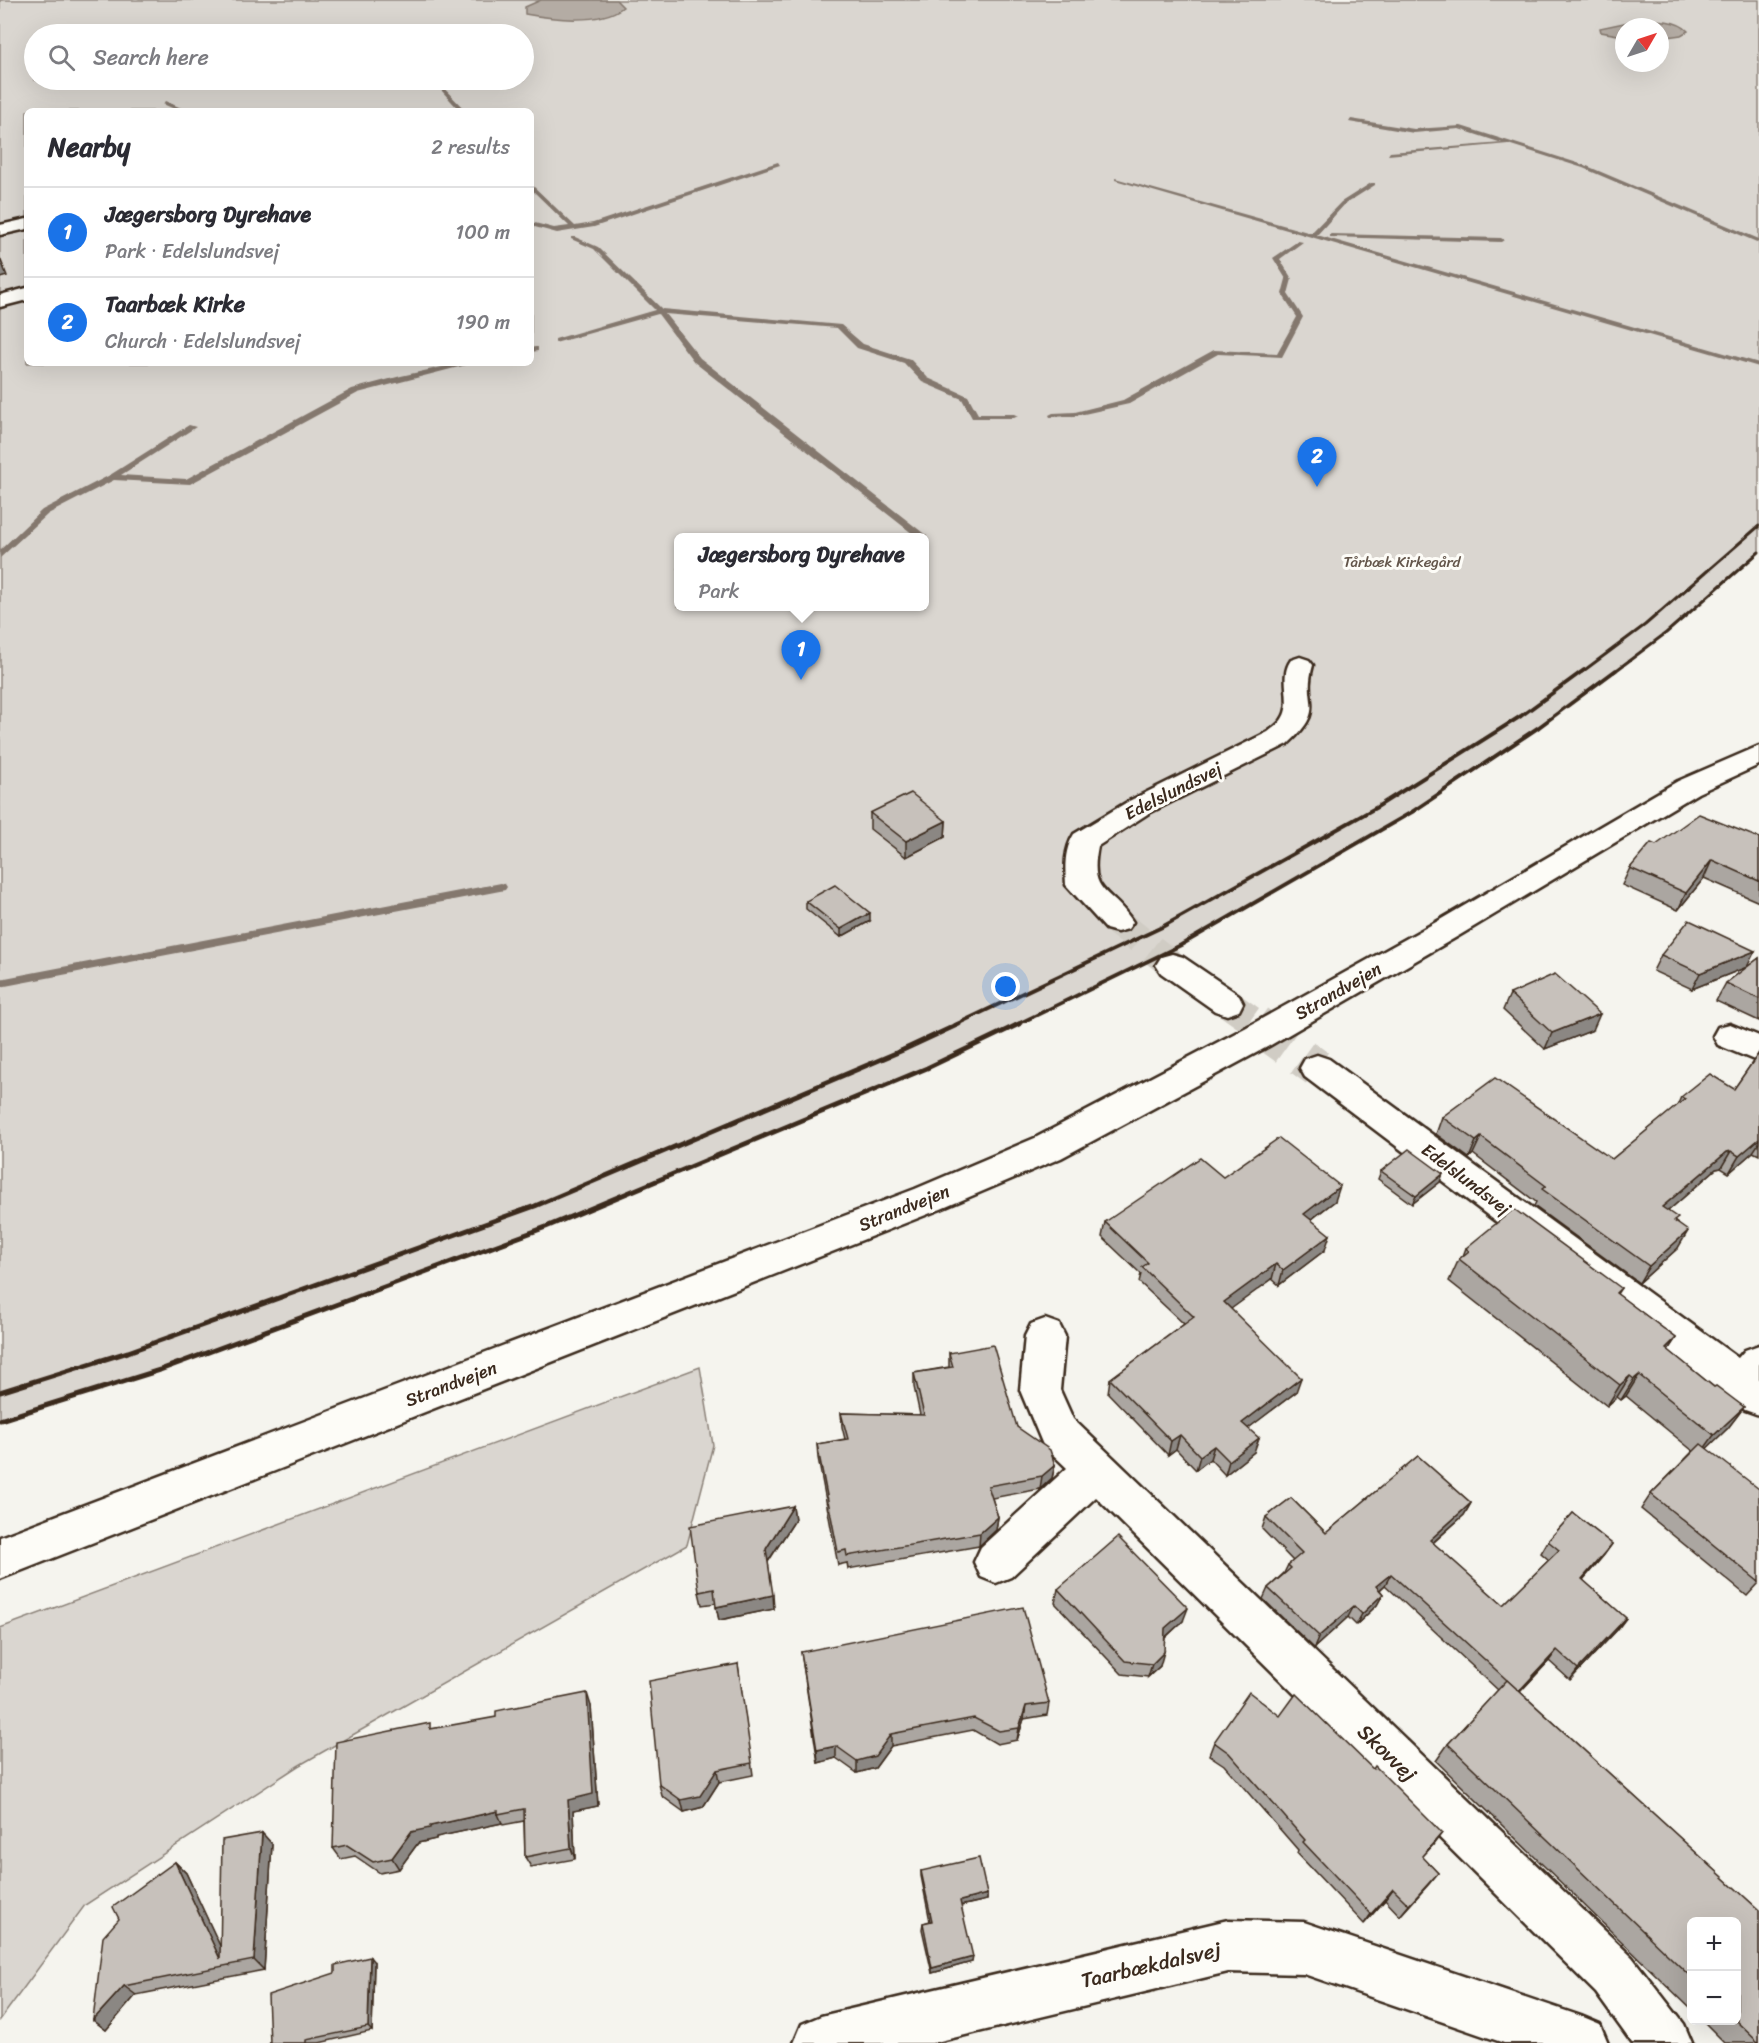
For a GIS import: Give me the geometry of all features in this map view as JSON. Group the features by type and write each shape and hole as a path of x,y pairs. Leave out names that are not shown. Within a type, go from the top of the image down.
{"street":[{"path":"0,230 24,225"},
{"path":"0,301 24,295"},
{"name":"Edelslundsvej","path":"1117,922 1081,885 1080,860 1084,841 1139,807 1278,738 1295,721 1300,703 1296,673 1300,665"},
{"name":"Strandvejen","path":"0,1558 917,1203 1048,1148 1257,1037 1449,928 1688,787 1759,754"},
{"path":"1172,965 1227,1003"},
{"path":"1730,1036 1759,1050"},
{"name":"Edelslundsvej","path":"1317,1068 1753,1380"},
{"name":"Skovvej","path":"1045,1336 1040,1390 1058,1432 1614,1975 1665,2043"},
{"path":"996,1562 1072,1489 1098,1471"},
{"name":"Taarbækdalsvej","path":"820,2043 1228,1946 1304,1948 1581,2043"}],"green space":[{"name":"Tårbæk Kirkegård","path":"0,0 1759,0 1759,552 1666,633 1539,727 1412,812 1181,945 927,1068 546,1227 160,1370 0,1420"},
{"path":"700,1367 713,1445 687,1545 298,1766 85,1905 0,2020 0,1628"}],"shaded area":[{"path":"541,0 616,0 623,7 614,13 576,19 525,14 525,7"},
{"path":"1669,22 1678,24 1688,31 1681,35 1669,37"},
{"path":"1615,25 1615,34 1601,32 1600,28"}],"building":[{"path":"911,793 946,821 906,841 870,813"},
{"path":"1699,814 1759,838 1759,881 1712,860 1686,893 1630,868 1651,843 1656,845"},
{"path":"835,885 870,913 841,929 806,901"},
{"path":"1689,920 1755,951 1700,973 1661,955"},
{"path":"1759,958 1759,999 1726,983"},
{"path":"1555,974 1600,1014 1552,1033 1510,994"},
{"path":"1759,1053 1759,1139 1739,1156 1731,1151 1727,1152 1662,1207 1678,1218 1674,1221 1688,1231 1649,1266 1542,1189 1546,1186 1481,1137 1476,1141 1442,1117 1495,1078 1612,1159 1685,1099 1681,1097 1710,1074 1734,1089"},
{"path":"1279,1138 1340,1186 1304,1214 1330,1235 1283,1270 1276,1264 1224,1302 1301,1378 1242,1423 1259,1438 1229,1461 1214,1446 1200,1456 1180,1435 1171,1441 1110,1379 1194,1317 1142,1267 1148,1263 1105,1222 1200,1158 1223,1177"},
{"path":"1409,1149 1443,1174 1416,1196 1381,1171"},
{"path":"1514,1209 1621,1288 1616,1293 1676,1338 1666,1348 1714,1387 1716,1386 1744,1407 1714,1435 1639,1375 1634,1379 1630,1376 1620,1385 1459,1259 1469,1251 1466,1248"},
{"path":"993,1345 1017,1427 1050,1450 1055,1465 1042,1476 988,1486 998,1517 980,1533 847,1556 846,1550 838,1552 817,1444 848,1439 841,1413 924,1415 914,1373 953,1367 949,1353"},
{"path":"1701,1444 1759,1489 1759,1582 1651,1494"},
{"path":"1418,1456 1471,1503 1430,1540 1503,1605 1559,1550 1548,1541 1573,1513 1612,1544 1582,1579 1626,1618 1578,1669 1557,1650 1519,1691 1391,1574 1376,1586 1383,1594 1362,1614 1354,1606 1319,1636 1268,1588 1291,1568 1288,1565 1302,1553 1266,1517 1291,1498 1326,1533"},
{"path":"793,1506 766,1549 773,1595 716,1607 714,1589 699,1592 690,1526"},
{"path":"1118,1537 1188,1608 1165,1628 1164,1652 1152,1664 1125,1661 1058,1589"},
{"path":"1023,1607 1049,1703 1026,1706 1019,1728 999,1731 974,1718 891,1734 875,1756 857,1761 836,1746 817,1750 801,1652"},
{"path":"738,1664 752,1763 717,1770 700,1796 681,1800 659,1784 649,1681"},
{"path":"1507,1680 1759,1910 1759,2043 1740,2025 1741,1917 1687,1917 1687,1973 1448,1744"},
{"path":"1249,1692 1280,1716 1296,1694 1373,1769 1375,1766 1442,1833 1422,1856 1438,1873 1409,1905 1393,1889 1371,1914 1303,1842 1305,1840 1229,1753 1214,1742"},
{"path":"587,1693 593,1794 568,1800 571,1848 525,1857 524,1809 498,1814 498,1811 411,1832 392,1858 373,1862 347,1845 333,1848 336,1742 430,1723 430,1729 496,1717 496,1711"},
{"path":"262,1833 254,1960 124,1986 93,2020 103,1937 119,1919 113,1907 175,1862 220,1959 222,1840"},
{"path":"979,1858 987,1894 960,1901 973,1957 932,1968 923,1923 932,1921 921,1871"},
{"path":"370,1957 368,2027 306,2040 306,2043 270,2043 268,1995 335,1973 335,1965"}],"waterway":[{"path":"443,90 460,108"},
{"path":"165,103 177,108"},
{"path":"1351,121 1414,131 1459,127 1585,167 1759,241"},
{"path":"1390,154 1505,144"},
{"path":"555,230 594,225 778,164"},
{"path":"1117,179 1312,236"},
{"path":"1312,236 1343,203 1373,184"},
{"path":"534,189 573,227"},
{"path":"534,225 557,231"},
{"path":"1312,236 1759,365"},
{"path":"1331,236 1501,240"},
{"path":"573,238 596,248 660,311"},
{"path":"1053,415 1075,414 1126,402 1217,352 1279,355 1300,317 1285,294 1289,279 1276,258 1300,242"},
{"path":"558,341 660,311"},
{"path":"660,311 839,326 860,346 907,361 925,380 965,398 975,416 1014,416"},
{"path":"660,311 697,360 918,533"},
{"path":"113,477 187,482 355,391 456,366"},
{"path":"113,477 192,427"},
{"path":"0,555 45,512 113,477"},
{"path":"0,983 501,887"}],"tunnel":[{"path":"1117,922 1172,965"},
{"path":"1227,1003 1258,1025"},
{"path":"1256,1024 1317,1068"}],"railway":[{"path":"1582,672 1645,625 1759,526"},
{"path":"1614,672 1666,633 1759,552"},
{"path":"955,1025 1162,927 1377,807 1521,716 1584,670"},
{"path":"1016,1025 1181,945 1412,812 1539,727 1616,670"},
{"path":"0,1392 128,1352 535,1206 903,1050 959,1024"},
{"path":"0,1420 160,1370 546,1227 927,1068 1019,1024"}],"place":[{"name":"Taarbæk Kirke","path":"1317,487"},
{"name":"Jægersborg Dyrehave","path":"801,680"}]}
